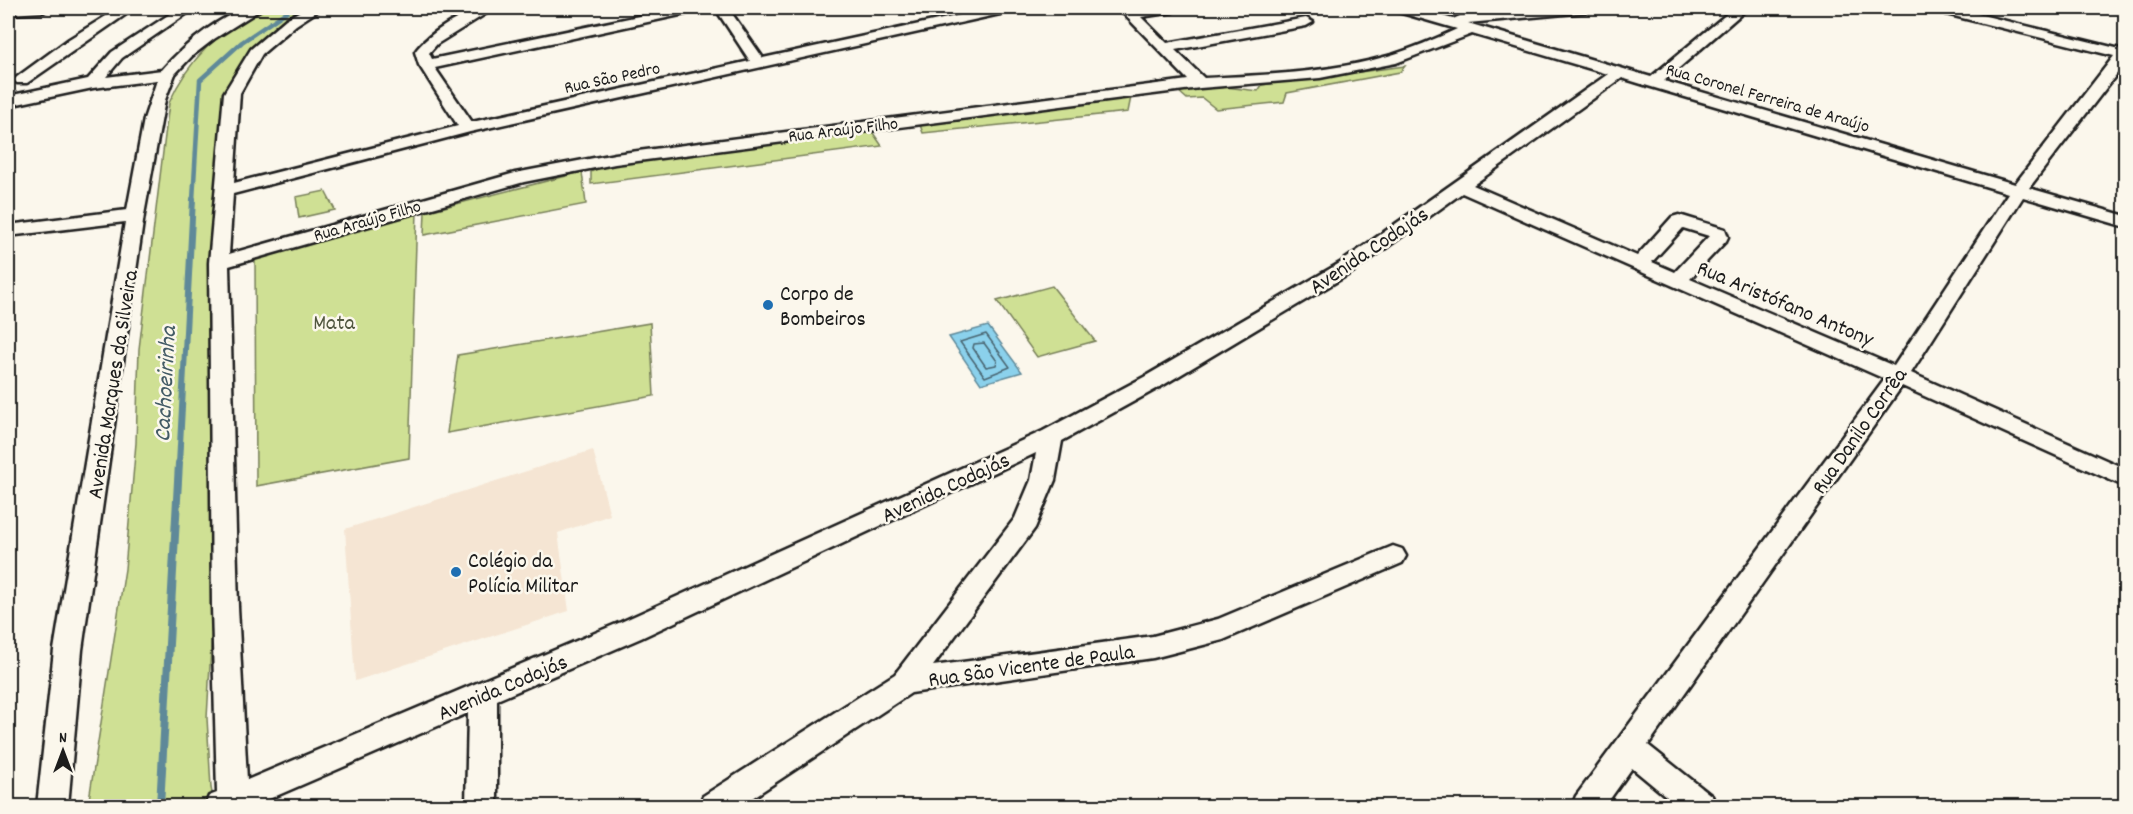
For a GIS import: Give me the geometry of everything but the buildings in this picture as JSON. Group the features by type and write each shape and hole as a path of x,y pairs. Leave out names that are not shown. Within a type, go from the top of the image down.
{"street":[{"path":"8,10 43,8"},
{"path":"128,8 17,75 9,102 93,83 168,74"},
{"path":"93,83 117,55 188,8"},
{"name":"Avenida Marques da Silveira","path":"52,807 68,650 133,247 135,215 159,93 168,74 191,49 256,8"},
{"path":"229,805 219,263 232,93 256,52 291,22 315,8"},
{"path":"468,128 426,65 422,52 428,44 488,8"},
{"path":"426,65 694,8"},
{"path":"721,8 760,65"},
{"name":"Rua São Pedro","path":"224,191 468,128 1009,8"},
{"path":"1129,11 1173,8"},
{"name":"Rua Coronel Ferreira de Araújo","path":"1400,8 2126,222"},
{"path":"1489,8 1514,15"},
{"path":"1447,21 1586,8"},
{"path":"1653,83 1742,8"},
{"path":"1939,8 2125,54"},
{"path":"1129,11 1200,83"},
{"path":"1167,47 1306,22"},
{"name":"Rua Araújo Filho","path":"219,263 521,177 615,159 1200,83 1280,80 1338,73 1394,59 1473,28"},
{"name":"Rua Danilo Corrêa","path":"1587,807 1898,376 2018,191 2125,54"},
{"name":"Avenida Codajás","path":"229,805 631,630 1051,437 1152,382 1347,267 1619,73"},
{"name":"Rua Aristófano Antony","path":"1460,186 1676,282 1898,376 2126,479"},
{"path":"8,230 135,215"},
{"path":"1639,265 1679,221 1718,233 1719,237 1676,282"},
{"name":"Rua São Vicente de Paula","path":"905,682 1026,522 1043,480 1051,437"},
{"name":"Rua São Vicente de Paula","path":"905,682 1153,647 1223,629 1393,556"},
{"path":"714,807 905,682"},
{"path":"482,807 483,694"},
{"path":"1629,748 1701,807"}],"shaded area":[{"name":"Colégio da Polícia Militar","path":"593,450 610,515 558,533 569,611 355,681 345,529"}],"green space":[{"path":"262,8 307,8 281,25 262,42 245,63 229,89 224,417 207,718 211,788 215,806 88,806 125,569 136,443 139,349 169,103 186,72 207,47 232,26"},
{"path":"1405,66 1400,72 1287,93 1284,102 1216,109 1202,98 1187,99 1178,91 1209,85 1258,91 1262,85"},
{"path":"1131,97 1128,112 923,133 920,125"},
{"path":"871,130 882,146 591,184 591,172 606,164"},
{"path":"582,172 586,204 424,235 425,212"},
{"path":"325,191 335,210 299,218 296,197"},
{"name":"Mata","path":"417,212 409,458 256,486 255,258"},
{"path":"1052,286 1095,341 1037,357 997,301"},
{"path":"650,323 654,396 447,433 458,355"}],"water":[{"path":"988,326 1022,372 981,384 949,337"}],"waterway":[{"name":"Cachoeirinha","path":"193,200 200,80 242,42 292,8"},
{"name":"Cachoeirinha","path":"179,464 193,199"},
{"name":"Cachoeirinha","path":"160,806 179,463"}],"place":[{"name":"Corpo de Bombeiros","path":"768,305"},
{"name":"Colégio da Polícia Militar","path":"456,572"}]}
